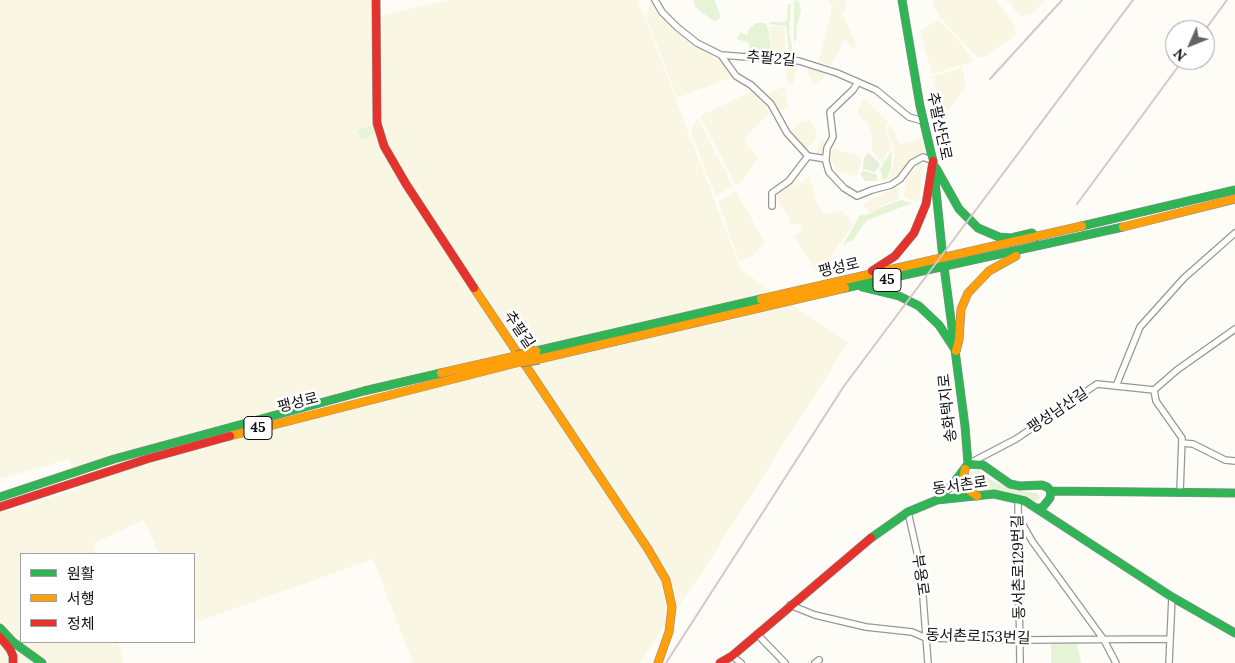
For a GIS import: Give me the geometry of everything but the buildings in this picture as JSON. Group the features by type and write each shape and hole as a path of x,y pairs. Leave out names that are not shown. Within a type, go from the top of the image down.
{"main road":[{"name":"추팔길","path":"376,0 377,123 384,146 439,233 648,549 666,580 672,606 668,632 658,663"},
{"name":"추팔산단로","path":"902,0 923,122 933,161 944,264"},
{"path":"933,161 959,209 978,228 999,237 1011,238 1032,233 1036,238"},
{"path":"862,276 895,256 914,233 926,204 933,161"},
{"name":"팽성로","path":"537,355 859,286 1036,238 1235,190"},
{"name":"팽성로","path":"537,355 862,276 944,264 1043,246 1235,199"},
{"path":"956,351 959,340 961,309 964,298 971,288 1004,261 1043,246"},
{"name":"송화택지로","path":"944,264 965,426 968,464 964,470 963,480 966,488 977,496"},
{"path":"859,286 899,296 919,306 939,324 956,351"},
{"name":"45","path":"518,359 537,355"},
{"name":"팽성로","path":"0,496 114,459 364,391 518,359"},
{"name":"팽성로","path":"0,507 202,443 518,359"},
{"path":"937,500 952,485 968,464 983,465 1010,484 1020,486 1042,485 1051,491 1235,493"},
{"path":"1037,508 1042,508 1050,498 1051,491"},
{"name":"동서촌로","path":"720,663 732,656 790,605 872,538 908,512 937,500 994,494 1025,502 1037,508 1172,597 1235,633"},
{"path":"0,628 13,642 42,663"},
{"path":"0,637 10,650 13,656 13,663"}],"street":[{"name":"추팔2길","path":"655,0 662,12 677,27 697,43 720,55 799,61 876,90 909,117 923,122"},
{"path":"720,55 736,76 751,85 770,104 787,133 808,156 826,159 833,137 830,112 849,95 858,82"},
{"path":"826,155 829,172 844,188 857,196 891,185 900,178 912,163 923,157 933,161"},
{"path":"772,206 772,193 789,181 808,156"},
{"path":"1116,386 1140,327 1184,278 1235,233"},
{"path":"1180,492 1182,438 1156,401 1154,390 1177,370 1235,329"},
{"name":"팽성남산길","path":"968,464 1016,439 1097,384 1154,390"},
{"path":"1182,443 1193,444 1225,460 1235,461"},
{"name":"동서촌로129번길","path":"1018,500 1020,663"},
{"name":"부용로","path":"908,512 921,570 928,660"},
{"path":"1019,518 1032,541 1104,640 1116,663"},
{"path":"1169,663 1172,597"},
{"name":"동서촌로153번길","path":"790,605 815,615 866,626 912,632 926,638 1020,640 1170,638"},
{"path":"757,634 785,663"},
{"path":"732,656 741,663"},
{"path":"928,660 934,663"}],"shaded area":[{"path":"0,0 374,0 375,17 448,0 638,0 741,270 848,343 708,563 640,663 413,663 373,559 195,623 195,553 159,553 144,520 93,544 96,553 20,553 20,643 118,643 124,663 0,663 0,513 77,489 80,497 69,459 0,479"},
{"path":"829,0 847,0 844,13 829,4"},
{"path":"932,0 997,0 1015,26 1016,33 1012,38 983,57 977,57 936,12"},
{"path":"1008,0 1045,0 1031,15 1027,14 1022,17 1018,15"},
{"path":"650,1 675,31 720,61 732,77 677,98 646,16"},
{"path":"831,6 839,10 844,17 857,46 852,49 846,39 843,41 831,66 818,62 831,15"},
{"path":"938,20 953,34 973,59 972,62 932,74 920,31"},
{"path":"784,26 786,52 773,51 768,27"},
{"path":"785,63 798,64 793,84 787,82"},
{"path":"963,67 965,89 949,110 943,112 932,77"},
{"path":"808,68 824,73 825,77 813,85 807,70"},
{"path":"784,86 789,108 778,111 767,95"},
{"path":"752,91 769,110 768,115 746,136 745,143 758,158 742,181 736,186 700,116"},
{"path":"864,99 888,121 885,129 892,148 886,154 882,163 872,150 872,136 867,123 858,114"},
{"path":"698,119 733,186 716,196 691,133"},
{"path":"810,120 817,134 812,144 806,148 792,134 796,123"},
{"path":"890,124 900,145 921,137 925,152 911,161 893,180 888,180 893,168 894,148 887,132"},
{"path":"820,141 827,142 823,155 816,155"},
{"path":"832,148 862,157 858,174 855,176 837,171 831,162 830,153"},
{"path":"920,163 924,164 919,201 915,202 904,197 905,183"},
{"path":"809,176 817,202 824,214 842,210 853,225 820,272 816,272 794,236 802,231 802,227 798,224 790,225 787,214 776,200 777,193 793,181 797,187"},
{"path":"899,186 898,199 880,206 872,213 869,213 862,204"},
{"path":"736,191 765,243 753,256 739,261 718,201"}],"green space":[{"path":"694,0 714,0 721,16 716,21 711,19 695,7"},
{"path":"797,0 801,11 794,44 794,1"},
{"path":"788,4 791,4 789,31 793,54 789,52 786,26 769,24 770,22 784,22 787,20"},
{"path":"756,23 767,25 772,52 749,52 749,43 737,39 740,32 747,35 750,28"},
{"path":"376,124 379,132 361,139 358,131 360,129"},
{"path":"892,150 891,168 887,179 883,181 880,169"},
{"path":"868,152 880,164 875,172 863,169 864,158"},
{"path":"863,171 876,174 878,181 865,181 861,175"},
{"path":"901,200 912,203 866,221 853,240 843,245 860,215 867,215"},
{"path":"978,470 993,481 1006,487 1037,493 1040,497 1039,500 1035,501 1001,491 970,488 966,484 966,477 971,472"},
{"path":"1051,643 1077,643 1081,663 1051,663"}],"railway":[{"path":"990,79 1062,0"},
{"path":"666,663 844,386 1133,0"},
{"path":"1212,20 1227,0"},
{"path":"1077,204 1176,70"}],"traffic: fast":[{"path":"902,0 920,106 933,161 968,464"},
{"path":"936,168 959,209 978,228 999,237 1011,238 1032,233 1036,237"},
{"path":"1082,226 1235,190"},
{"path":"845,288 1123,227"},
{"path":"862,287 899,296 919,306 939,325 956,351"},
{"path":"536,351 761,299"},
{"path":"0,497 114,459 364,391 441,373"},
{"path":"968,464 983,465 1010,484 1020,486 1042,485 1047,487 1051,491 1050,498 1042,508 1037,508"},
{"path":"937,500 952,485 968,464"},
{"path":"1051,491 1235,493"},
{"path":"871,538 908,512 937,500 994,494 1025,501 1172,597 1235,633"},
{"path":"0,628 13,642 42,663"}],"traffic: slow":[{"path":"1123,227 1235,199"},
{"path":"761,299 1082,226"},
{"path":"956,351 959,340 961,309 968,293 989,271 1016,256"},
{"path":"474,288 648,549 666,580 672,607 669,632 658,663"},
{"path":"539,359 845,288"},
{"path":"516,356 536,351"},
{"path":"441,373 516,356"},
{"path":"520,362 539,359"},
{"path":"230,436 520,362"},
{"path":"965,469 963,480 966,488 977,496"}],"traffic: jam":[{"path":"376,0 377,123 384,146 406,184 474,288"},
{"path":"872,271 895,256 914,233 926,204 933,161"},
{"path":"0,507 147,459 230,436"},
{"path":"720,663 732,656 871,538"},
{"path":"0,637 10,649 13,663"}]}
